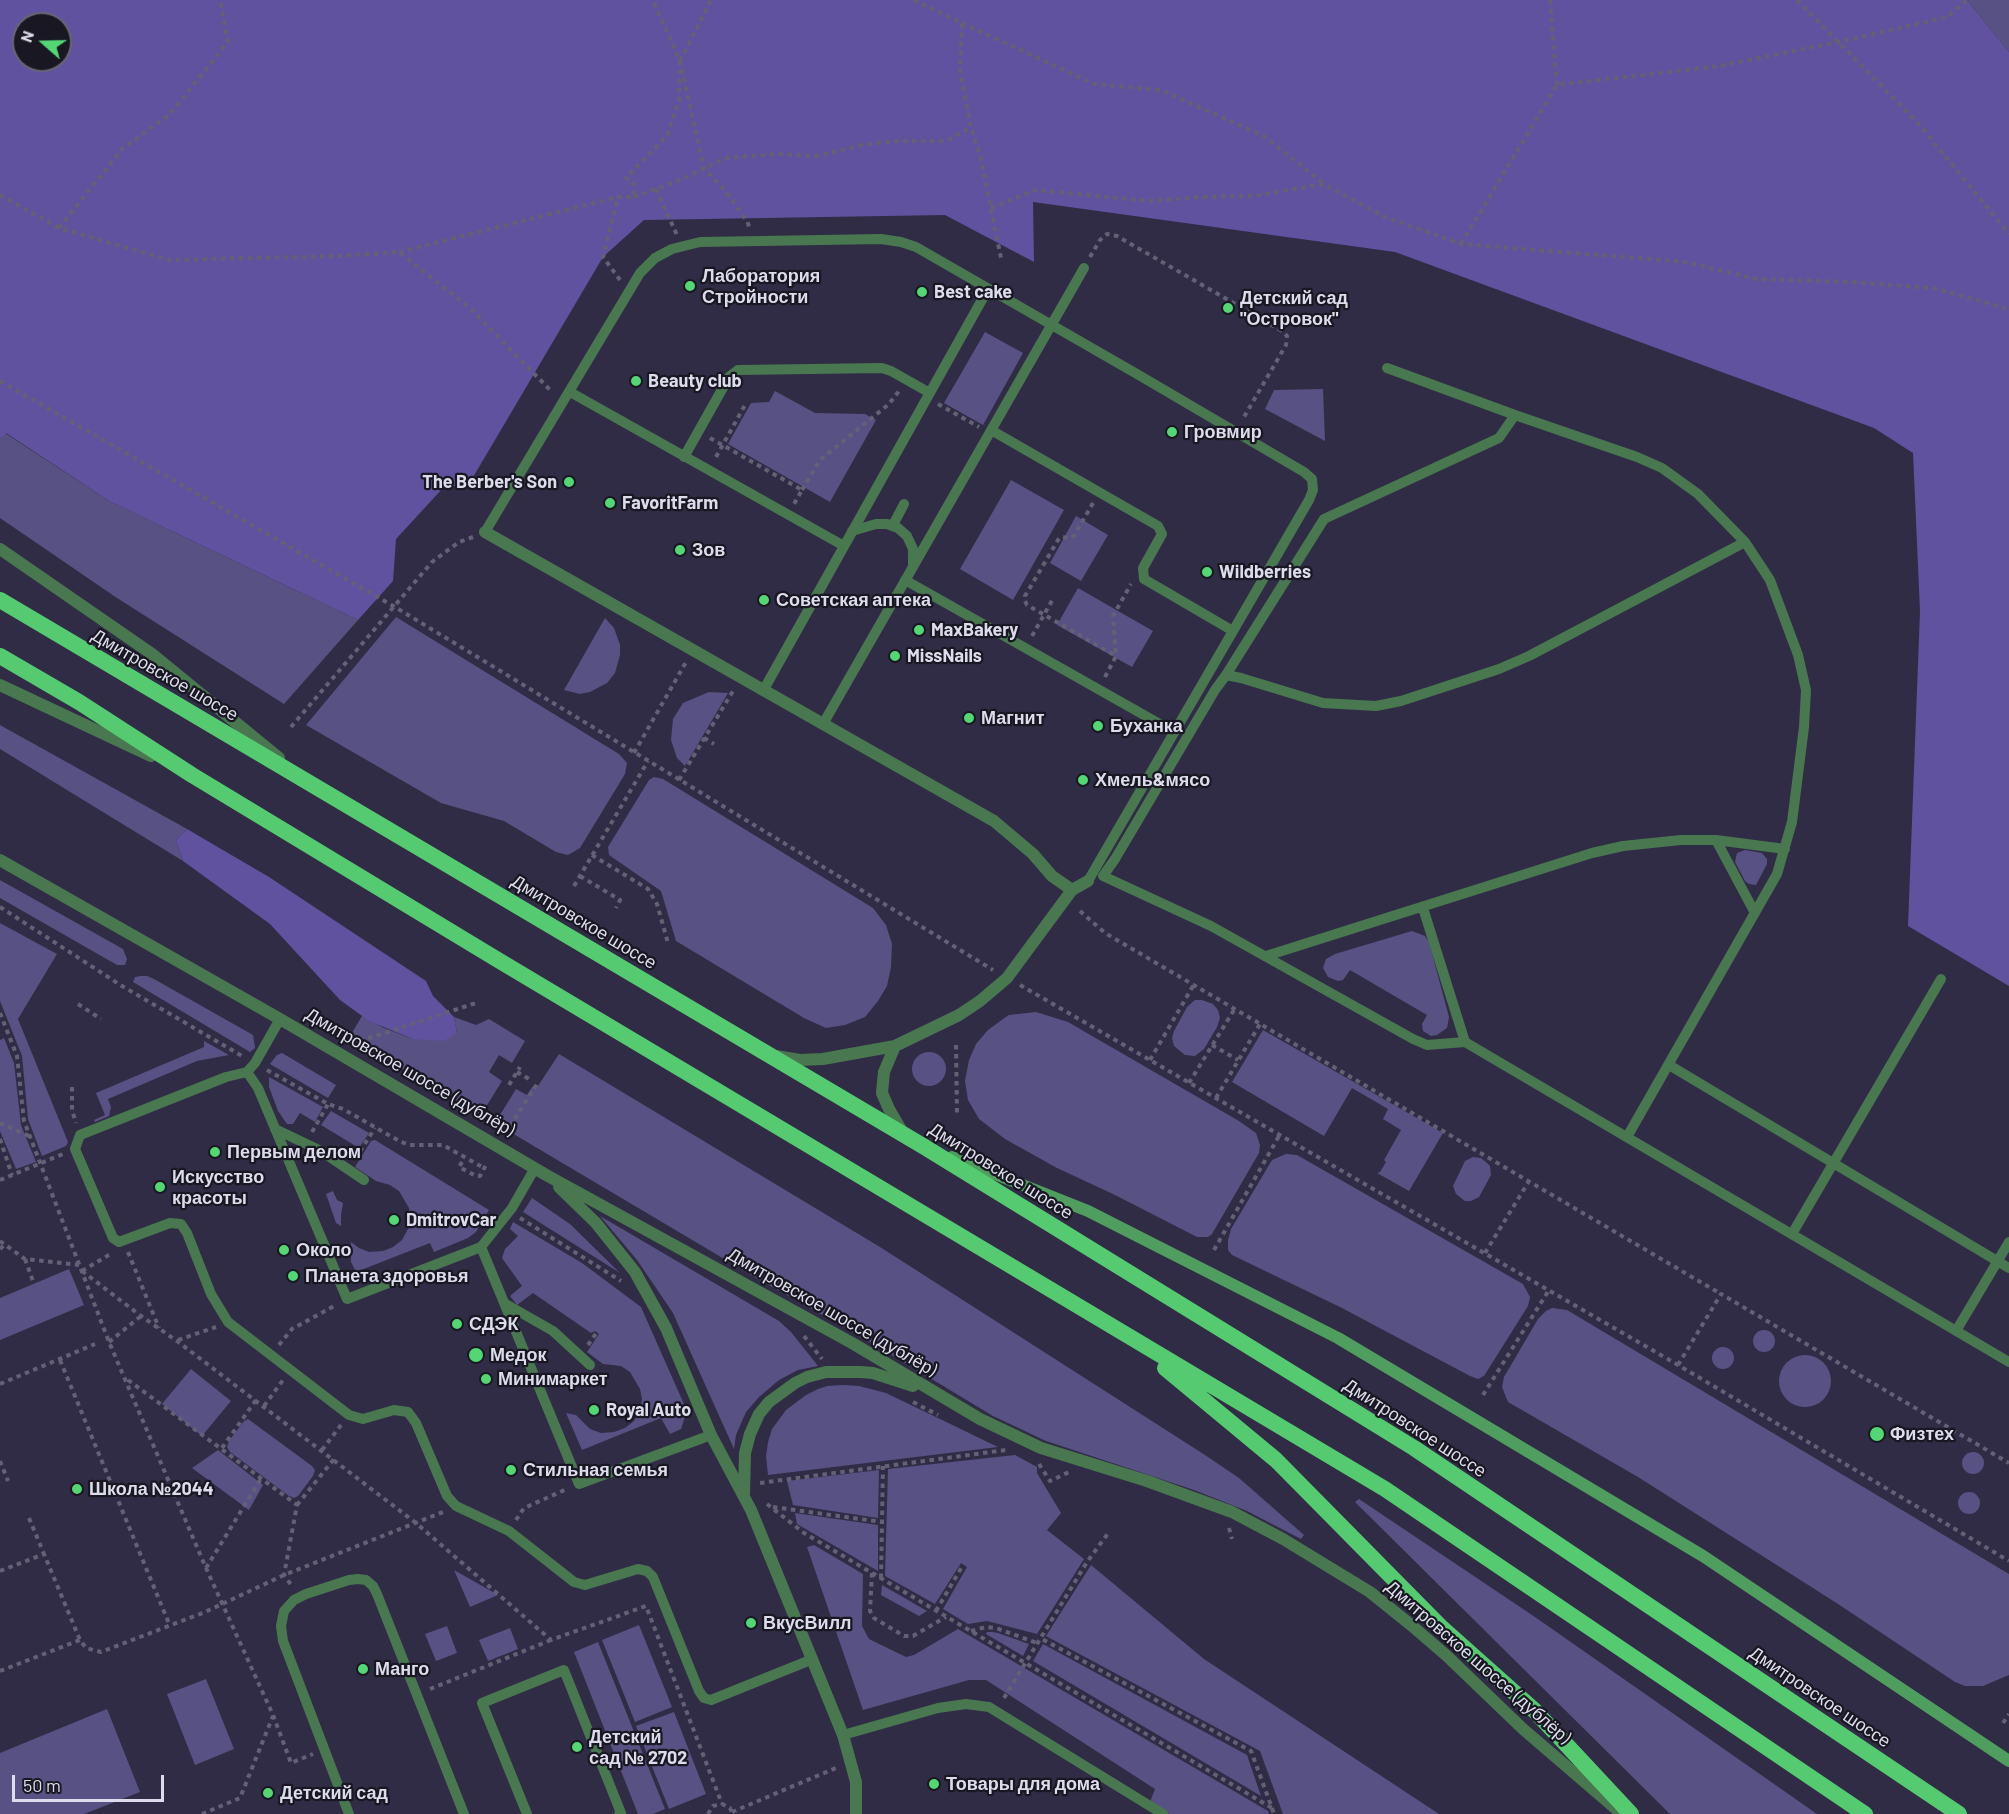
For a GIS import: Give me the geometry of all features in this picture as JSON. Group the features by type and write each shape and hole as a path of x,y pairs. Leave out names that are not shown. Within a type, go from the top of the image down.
{"highway":[{"name":"Дмитровское шоссе","path":"0,600 923,1146 1414,1448 1959,1814"},
{"path":"0,656 79,702 192,775 498,960 1385,1489 1864,1814"},
{"name":"Дмитровское шоссе (дублёр)","path":"1107,1323 1173,1374 1276,1460 1442,1628 1534,1710 1631,1814"}],"main road":[{"path":"923,1146 1088,1211 1338,1338 1703,1556 2009,1761"}],"street":[{"path":"485,532 994,821 1021,843 1052,876 1072,890"},
{"path":"0,549 152,654 303,778"},
{"path":"0,686 192,775"},
{"name":"Дмитровское шоссе (дублёр)","path":"0,861 280,1019 548,1176 852,1343 980,1419 1041,1448 1147,1480 1232,1512 1336,1570 1370,1592 1420,1633 1524,1729 1622,1814"},
{"path":"770,1055 800,1060 823,1059 895,1046 959,1015 1007,978 1072,890 1088,881"},
{"path":"895,1046 884,1072 882,1093 904,1135"},
{"path":"548,1176 596,1223 635,1272 666,1328 711,1435 751,1510 843,1735 856,1782 856,1814"},
{"path":"744,1495 745,1453 759,1414 769,1402 795,1383 826,1372 861,1372 892,1379 939,1395"}],"lane":[{"path":"485,532 640,273 655,258 672,249 700,242 881,239 901,242 916,247 1051,325 1294,466 1312,478 1313,490 1088,881"},
{"path":"823,724 1084,268"},
{"path":"764,691 988,289"},
{"path":"684,457 729,377 738,370 878,368 906,379 928,396"},
{"path":"1387,368 1662,468 1698,494 1745,542 1770,580 1798,655 1806,690 1804,727 1792,822 1777,874 1627,1137"},
{"path":"567,396 684,457 844,546"},
{"path":"1088,881 1103,876 1115,859 1215,690 1324,519 1499,438 1515,415"},
{"path":"990,431 1161,528 1162,534 1143,568 1146,582 1233,631"},
{"path":"892,525 904,504"},
{"path":"852,531 876,524 892,525 907,536 913,549 913,565"},
{"path":"1226,675 1323,703 1376,706 1401,701 1499,669 1529,656 1745,542"},
{"path":"905,580 1174,732"},
{"path":"1266,956 1592,853 1623,846 1681,840 1716,840 1785,849"},
{"path":"1716,840 1755,914"},
{"path":"1103,876 1211,926 1413,1039 1427,1045 1465,1042 2009,1362"},
{"path":"1423,908 1465,1042"},
{"path":"1792,1234 1941,979"},
{"path":"280,1019 255,1063 247,1072 226,1077 80,1135 75,1149 113,1238 122,1241 170,1223 181,1224 187,1233 211,1294 228,1322 348,1415 363,1419 394,1410 408,1412 416,1423 447,1496 456,1506 509,1531 574,1582 585,1585 638,1569 647,1571 653,1577 699,1691 704,1698 711,1701 813,1659"},
{"path":"1669,1065 2009,1268"},
{"path":"247,1072 258,1088 347,1299 481,1247 509,1212 535,1168"},
{"path":"275,1129 321,1151 364,1180"},
{"path":"1956,1331 2009,1242"},
{"path":"481,1247 579,1484 711,1435"},
{"path":"504,1303 553,1331 590,1365"},
{"path":"350,1814 284,1641 281,1626 284,1611 294,1600 349,1580 366,1580 377,1594 464,1814"},
{"path":"527,1814 482,1703 564,1670 621,1813 619,1814"},
{"path":"843,1735 957,1704 978,1705 997,1710 1163,1814"}],"path":[{"path":"60,228 123,147 169,115 228,42 220,0"},
{"path":"653,0 680,61 704,168 723,188 747,221 753,241"},
{"path":"634,197 633,182 626,178 667,136 679,100 680,61 711,0"},
{"path":"914,0 1094,84 1161,90 1264,136 1324,184 1385,217 1461,244 1686,262 1756,279 1852,282 1934,288 2009,309"},
{"path":"1461,244 1557,85 1550,0"},
{"path":"1797,0 1918,123 2009,234"},
{"path":"1557,85 1719,66 1838,42 1947,17 1967,0"},
{"path":"962,23 960,71 1001,258"},
{"path":"0,195 60,228 170,260 339,256 399,252 618,197 634,197 685,178 725,158 777,154 817,156 862,145 896,141 946,141 971,128"},
{"path":"990,208 1036,190 1149,201 1253,196 1324,184"},
{"path":"656,189 671,224 684,246"},
{"path":"618,197 603,257 630,290"},
{"path":"1084,268 1100,240 1107,234 1117,236 1282,331 1287,336 1286,345 1244,417"},
{"path":"399,252 471,309 547,389 567,396"},
{"path":"788,515 820,460 889,404 906,379"},
{"path":"0,381 395,608 1007,978 1678,1365 2009,1561"},
{"path":"928,396 990,431"},
{"path":"709,471 745,405"},
{"path":"698,432 802,490"},
{"path":"1099,492 1074,536 1061,537 1058,540 1025,596 1027,605 1116,656"},
{"path":"291,727 432,562 459,542 485,532"},
{"path":"1098,688 1116,656 1113,616 1132,582 1143,576"},
{"path":"1025,647 1054,597"},
{"path":"634,753 692,651"},
{"path":"680,780 741,678"},
{"path":"704,738 714,744"},
{"path":"574,886 648,761"},
{"path":"592,855 648,889 657,904 668,944"},
{"path":"580,876 621,900 616,908"},
{"path":"0,907 122,986 328,1104 343,1109 410,1145 443,1145 484,1168"},
{"path":"1080,911 1105,933 1193,986 2009,1463"},
{"path":"1150,1060 1193,986"},
{"path":"333,1050 479,1002"},
{"path":"78,1004 101,1019"},
{"path":"1189,1083 1234,1010"},
{"path":"0,1013 17,1056 21,1103 30,1136 79,1264 206,1568 273,1715 291,1763 324,1749"},
{"path":"1166,1015 1174,1019"},
{"path":"1216,1098 1260,1024"},
{"path":"956,1045 957,1114"},
{"path":"1212,1045 1238,1060"},
{"path":"509,1085 518,1069 529,1079"},
{"path":"505,1134 537,1084"},
{"path":"72,1087 72,1110 80,1135"},
{"path":"306,1143 328,1104"},
{"path":"0,1123 30,1136"},
{"path":"348,1169 375,1128"},
{"path":"1214,1250 1279,1136"},
{"path":"0,1139 12,1175"},
{"path":"0,1180 75,1149"},
{"path":"462,1162 459,1167 476,1176 480,1176 487,1163"},
{"path":"1485,1253 1529,1181"},
{"path":"509,1212 575,1251 624,1284"},
{"path":"82,1271 110,1255 122,1241 159,1329"},
{"path":"0,1249 2,1242 25,1259 79,1264"},
{"path":"25,1259 34,1284"},
{"path":"82,1271 264,1406 416,1523 552,1640"},
{"path":"1483,1395 1549,1290"},
{"path":"1678,1365 1721,1294"},
{"path":"272,1355 292,1329 347,1299"},
{"path":"110,1342 141,1316"},
{"path":"177,1341 228,1322"},
{"path":"0,1384 95,1344"},
{"path":"60,1360 170,1626"},
{"path":"264,1406 291,1370"},
{"path":"127,1380 262,1477 297,1505"},
{"path":"904,1397 940,1416"},
{"path":"222,1448 256,1400"},
{"path":"322,1450 348,1415"},
{"path":"760,1483 1011,1449 1003,1446"},
{"path":"301,1596 284,1575 297,1505 334,1459"},
{"path":"1036,1460 1050,1481 1072,1470"},
{"path":"0,1461 8,1481"},
{"path":"881,1578 883,1466"},
{"path":"759,1474 768,1505 804,1533 1272,1808"},
{"path":"206,1568 262,1477"},
{"path":"509,1531 524,1508 579,1484"},
{"path":"751,1510 768,1505 882,1522"},
{"path":"29,1518 80,1640 86,1648 101,1652 170,1626 284,1575 456,1506"},
{"path":"1226,1519 1232,1539"},
{"path":"997,1710 1040,1638 1109,1532"},
{"path":"0,1571 44,1554"},
{"path":"936,1611 963,1564"},
{"path":"872,1573 870,1611 874,1618 904,1636 913,1636 946,1617"},
{"path":"417,1694 552,1640 646,1606 722,1804"},
{"path":"970,1631 977,1628 996,1628 1037,1643"},
{"path":"1040,1638 1251,1752 1274,1814"},
{"path":"0,1671 80,1640"},
{"path":"2003,1723 2009,1714"},
{"path":"202,1814 240,1798 273,1715"},
{"path":"708,1814 713,1806 722,1804 730,1808 732,1813 851,1762"}],"shaded area":[{"path":"0,0 1967,0 2009,52 2009,986 1908,926 1920,611 1913,453 1874,428 1395,252 1033,202 1034,262 945,215 644,220 603,257 469,484 443,488 396,539 393,581 358,620 109,501 6,433 0,439"},
{"path":"1967,0 2009,0 2009,52"},
{"path":"985,332 1023,353 983,425 944,403"},
{"path":"1323,389 1325,441 1265,409 1274,390"},
{"path":"775,391 815,413 865,414 876,420 830,502 728,444 751,403 769,402"},
{"path":"5,433 109,501 358,620 284,704 117,598 0,518 0,439"},
{"path":"1011,480 1064,510 1013,600 960,569"},
{"path":"1076,516 1108,535 1081,581 1050,563"},
{"path":"1078,588 1153,631 1132,667 1057,625"},
{"path":"396,617 619,754 627,763 625,774 580,848 568,855 556,852 504,821 441,803 306,725"},
{"path":"605,618 614,628 620,645 615,673 607,683 590,692 580,694 564,690"},
{"path":"709,692 728,693 685,766 677,758 671,740 673,719 683,703"},
{"path":"0,725 187,829 176,840 183,861 0,749"},
{"path":"654,777 663,779 873,908 886,925 892,944 891,967 887,986 865,1017 845,1025 826,1028 804,1018 676,941 661,891 609,855 608,847 649,780"},
{"path":"187,829 269,877 426,981 433,996 454,1017 457,1033 444,1041 413,1039 369,1021 340,1000 270,924 183,861 176,840"},
{"path":"1745,850 1762,853 1767,859 1767,864 1756,885 1745,881 1735,862 1737,853"},
{"path":"0,880 123,949 127,959 125,965 117,965 0,898"},
{"path":"0,923 57,954 18,1019 68,1142 66,1146 42,1156 28,1119 22,1056 0,1001"},
{"path":"1412,931 1425,936 1429,942 1449,1017 1447,1028 1437,1035 1431,1036 1423,1031 1422,1024 1427,1015 1350,970 1343,980 1338,981 1328,977 1323,968 1326,959 1335,954"},
{"path":"135,977 154,979 253,1035 255,1048 250,1052 133,982"},
{"path":"1195,1000 1213,1004 1220,1018 1204,1049 1195,1056 1185,1055 1174,1046 1172,1038 1187,1007"},
{"path":"1036,1012 1068,1022 1256,1133 1260,1145 1259,1153 1212,1234 1208,1237 1197,1237 1057,1168 1005,1139 979,1119 968,1100 965,1081 969,1060 976,1044 988,1030 1009,1015"},
{"path":"362,1016 384,1028 413,1039 457,1033 454,1017 476,1025 489,1019 525,1041 512,1063 499,1055 489,1072 502,1081 481,1115 349,1038"},
{"path":"1263,1030 1443,1133 1409,1191 1377,1173 1386,1162 1384,1160 1401,1130 1383,1119 1388,1109 1352,1088 1324,1136 1232,1082"},
{"path":"4,1038 14,1063 21,1125 36,1162 16,1169 0,1131 0,1040"},
{"path":"204,1041 229,1055 197,1061 108,1099 111,1107 109,1116 95,1122 94,1120 105,1115 96,1093 204,1047"},
{"path":"929,1052 941,1057 946,1069 941,1081 929,1086 917,1081 912,1069 917,1057"},
{"path":"282,1053 336,1085 328,1098 270,1064 277,1055"},
{"path":"559,1054 880,1247 1205,1455 1239,1478 1304,1535 1301,1539 1247,1511 1194,1490 1046,1441 993,1416 495,1123 516,1089 527,1095 532,1087 538,1086"},
{"path":"269,1077 323,1107 315,1122 300,1113 293,1124 287,1124 278,1111 269,1087"},
{"path":"331,1111 369,1133 359,1148 321,1125"},
{"path":"375,1140 489,1210 476,1232 468,1238 434,1252 430,1243 356,1272 351,1262 351,1242 369,1252 383,1251 393,1247 402,1240 408,1229 410,1218 409,1208 399,1191 390,1185 376,1181 355,1167 371,1141"},
{"path":"1286,1154 1297,1155 1523,1284 1530,1297 1528,1306 1484,1376 1478,1379 1470,1376 1342,1308 1232,1255 1228,1250 1231,1229 1272,1160"},
{"path":"1473,1157 1481,1158 1490,1166 1491,1175 1479,1197 1465,1201 1456,1194 1453,1186 1465,1161"},
{"path":"333,1191 337,1200 343,1203 341,1226 336,1223 326,1194"},
{"path":"532,1198 570,1224 620,1273 523,1212"},
{"path":"600,1216 779,1321 791,1332 818,1366 798,1370 779,1380 759,1397 746,1412 736,1435 734,1449 673,1313 637,1260"},
{"path":"513,1222 582,1263 641,1307 687,1411 681,1429 670,1434 661,1418 582,1450 566,1413 576,1415 590,1429 601,1433 614,1432 634,1421 640,1410 642,1399 640,1389 630,1372 621,1366 603,1364 587,1352 599,1334 595,1331 591,1333 533,1293 517,1305 510,1296 522,1286 502,1258 505,1249 518,1236 510,1229"},
{"path":"69,1269 84,1305 0,1340 0,1298"},
{"path":"1552,1308 1567,1310 2009,1574 2009,1675 1983,1686 1965,1686 1955,1682 1835,1602 1638,1477 1508,1402 1502,1387 1504,1377 1538,1319"},
{"path":"1764,1330 1772,1333 1775,1341 1772,1349 1764,1352 1756,1349 1753,1341 1756,1333"},
{"path":"1723,1347 1731,1350 1734,1358 1731,1366 1723,1369 1715,1366 1712,1358 1715,1350"},
{"path":"1805,1355 1819,1359 1827,1367 1831,1381 1827,1395 1819,1403 1805,1407 1791,1403 1783,1395 1779,1381 1783,1367 1791,1359"},
{"path":"191,1369 231,1401 202,1436 162,1404"},
{"path":"843,1385 859,1386 886,1393 998,1447 768,1475 766,1456 768,1442 772,1429 786,1410 818,1389"},
{"path":"248,1419 315,1470 298,1496 294,1498 289,1496 230,1452 227,1447 229,1441"},
{"path":"218,1450 263,1485 249,1510 192,1468"},
{"path":"1973,1452 1981,1455 1984,1463 1981,1471 1973,1474 1965,1471 1962,1463 1965,1455"},
{"path":"1015,1455 1037,1467 1037,1473 1061,1513 1047,1530 1084,1559 1037,1634 987,1621 968,1624 943,1609 967,1567 961,1563 935,1604 885,1576 888,1469"},
{"path":"879,1470 878,1518 793,1505 787,1481"},
{"path":"1969,1492 1977,1495 1980,1503 1977,1511 1969,1514 1961,1511 1958,1503 1961,1495"},
{"path":"1359,1499 1535,1617 1817,1814 1670,1814 1355,1502"},
{"path":"795,1513 878,1525 878,1571 797,1524"},
{"path":"814,1545 863,1574 862,1626 869,1639 906,1657 914,1655 958,1629 1268,1811 1269,1814 1169,1814 1150,1802 1155,1789 986,1680 969,1680 863,1710 807,1547"},
{"path":"1091,1565 1204,1659 1439,1814 1283,1814 1260,1751 1046,1636"},
{"path":"454,1570 498,1595 470,1607"},
{"path":"882,1585 927,1611 919,1616 881,1595"},
{"path":"639,1625 672,1707 635,1722 602,1640"},
{"path":"447,1626 457,1653 436,1661 425,1634"},
{"path":"510,1628 518,1649 488,1661 479,1640"},
{"path":"992,1632 1029,1644 1023,1656 986,1634"},
{"path":"598,1642 665,1809 653,1814 638,1814 574,1652"},
{"path":"1043,1644 1247,1755 1261,1796 1033,1661"},
{"path":"206,1679 234,1749 195,1765 167,1694"},
{"path":"107,1709 140,1792 84,1814 0,1814 0,1753"},
{"path":"674,1712 706,1794 669,1809 636,1726"}],"place":[{"name":"Лаборатория Стройности","path":"690,286"},
{"name":"Best cake","path":"922,292"},
{"name":"Детский сад \"Островок\"","path":"1228,308"},
{"name":"Beauty club","path":"636,381"},
{"name":"Гровмир","path":"1172,432"},
{"name":"The Berber's Son","path":"569,482"},
{"name":"FavoritFarm","path":"610,503"},
{"name":"Зов","path":"680,550"},
{"name":"Wildberries","path":"1207,572"},
{"name":"Советская аптека","path":"764,600"},
{"name":"MaxBakery","path":"919,630"},
{"name":"MissNails","path":"895,656"},
{"name":"Магнит","path":"969,718"},
{"name":"Буханка","path":"1098,726"},
{"name":"Хмель&мясо","path":"1083,780"},
{"name":"Первым делом","path":"215,1152"},
{"name":"Искусство красоты","path":"160,1187"},
{"name":"DmitrovCar","path":"394,1220"},
{"name":"Около","path":"284,1250"},
{"name":"Планета здоровья","path":"293,1276"},
{"name":"СДЭК","path":"457,1324"},
{"name":"Медок","path":"476,1355"},
{"name":"Минимаркет","path":"486,1379"},
{"name":"Royal Auto","path":"594,1410"},
{"name":"Физтех","path":"1877,1434"},
{"name":"Стильная семья","path":"511,1470"},
{"name":"Школа №2044","path":"77,1489"},
{"name":"ВкусВилл","path":"751,1623"},
{"name":"Манго","path":"363,1669"},
{"name":"Детский сад № 2702","path":"577,1747"},
{"name":"Товары для дома","path":"934,1784"},
{"name":"Детский сад","path":"268,1793"}]}
